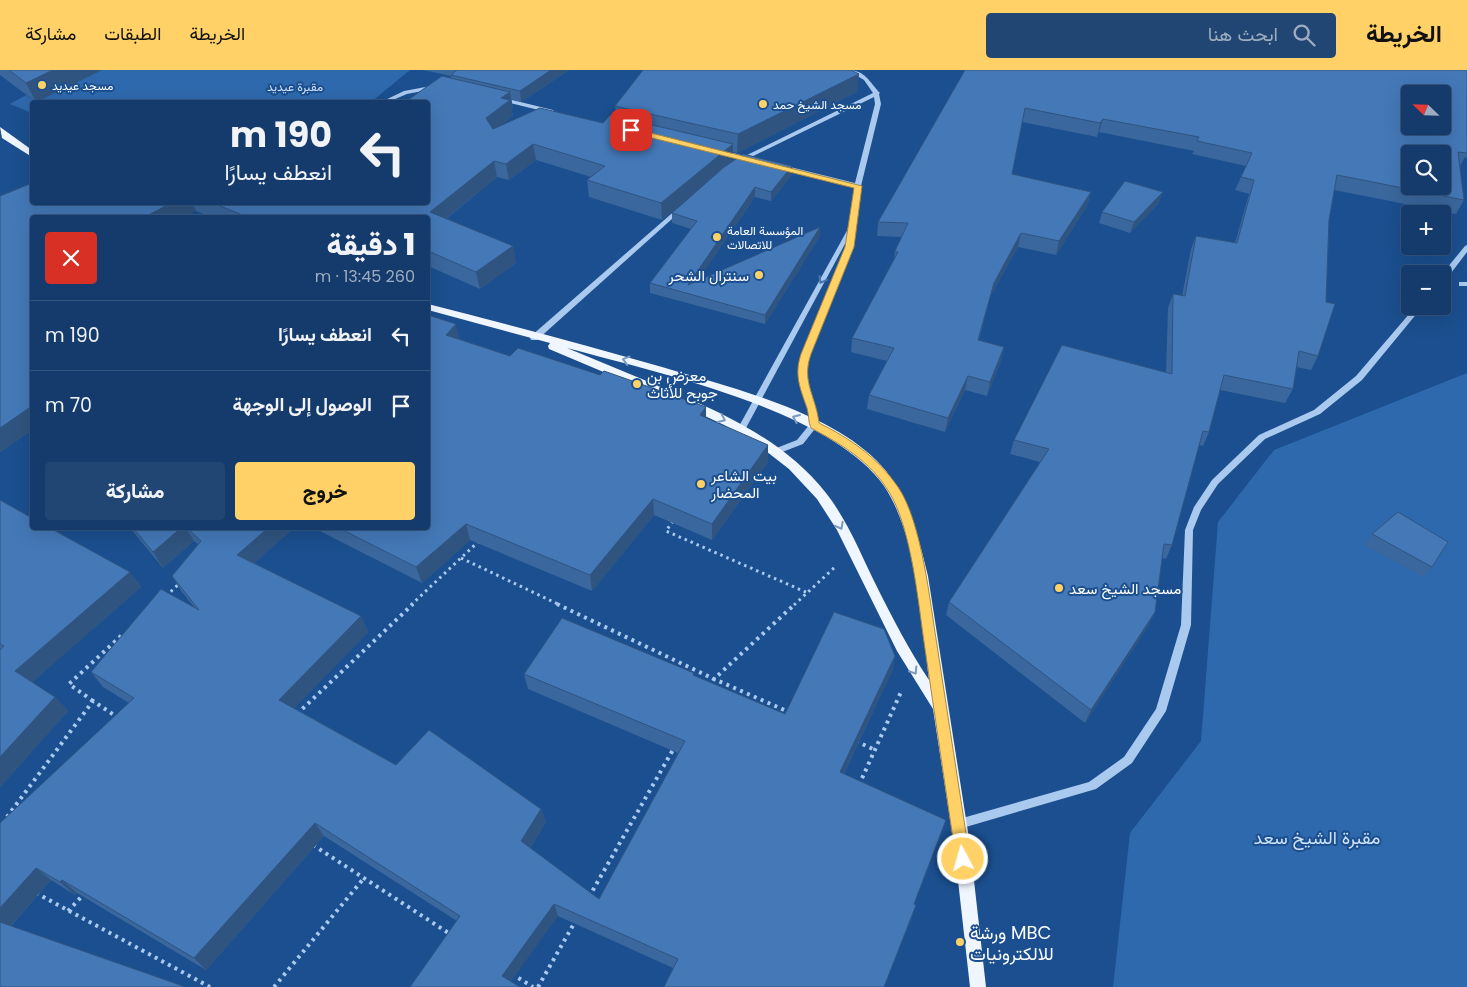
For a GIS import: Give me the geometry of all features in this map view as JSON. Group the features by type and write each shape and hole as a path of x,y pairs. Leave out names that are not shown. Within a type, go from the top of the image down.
{"main road":[{"path":"0,130 5,136 30,153"},
{"path":"430,307 700,382 756,401 814,425 846,442 873,464 894,490 906,521 920,572 939,707 959,824 978,987"},
{"path":"536,337 742,428 800,472 821,496 839,522 912,668 939,707"}],"street":[{"path":"776,452 800,442 814,425 813,410 802,384 802,365 849,247 858,186 878,104 877,92 868,82 850,70"},
{"path":"388,100 424,87 444,87"},
{"path":"741,160 877,92"},
{"path":"489,97 555,112"},
{"path":"716,151 741,160 754,160"},
{"path":"773,165 858,186"},
{"path":"536,337 689,200"},
{"path":"742,428 854,222"},
{"path":"1451,268 1467,248"},
{"path":"959,824 1092,786 1128,760 1161,711 1186,625 1189,530 1197,509 1215,482 1262,437 1317,412 1359,378 1412,315"}],"path":[{"path":"674,518 666,531 808,593"},
{"path":"292,718 481,538"},
{"path":"704,696 714,678 853,551"},
{"path":"461,558 794,714"},
{"path":"162,599 184,580"},
{"path":"124,722 69,684 126,632"},
{"path":"859,786 912,668"},
{"path":"6,819 93,701"},
{"path":"848,738 875,750"},
{"path":"587,901 675,747"},
{"path":"306,840 452,935"},
{"path":"274,987 364,878"},
{"path":"68,911 88,890"},
{"path":"34,892 210,987"},
{"path":"538,987 577,918"},
{"path":"509,972 533,987"}],"green space":[{"name":"مقبرة عيديد","path":"102,70 410,70 373,100 40,100"},
{"path":"26,95 33,100 30,100 30,112 10,104"},
{"name":"مقبرة الشيخ سعد","path":"1467,373 1467,987 1113,987 1130,833 1201,741 1218,522 1274,450"}],"building":[{"path":"9,70 53,70 26,83"},
{"path":"457,70 551,70 520,91 451,75"},
{"name":"مسجد الشيخ حمد","path":"643,70 851,70 859,74 738,134 615,106"},
{"path":"965,70 1467,70 1467,153 1458,152 1464,200 1439,195 1451,195 1451,145 1401,145 1401,188 1337,175 1329,220 1326,302 1335,304 1318,356 1299,351 1293,389 1224,375 1209,432 1203,431 1172,545 1164,544 1155,612 1091,710 949,602 1049,449 1014,440 1062,345 1172,374 1173,294 1185,296 1196,236 1237,243 1254,180 1241,177 1252,153 1197,141 1199,137 1103,119 1100,123 1025,108 1012,174 1091,192 1059,241 1021,233 994,283 978,340 1004,347 990,382 968,376 948,418 869,395 894,348 852,338 898,252 895,251 908,223 878,222"},
{"path":"442,76 510,92 501,98 510,100 486,118 493,129 540,108 603,123 610,115 733,144 661,203 587,180 605,166 533,144 506,164 494,161 430,212 513,246 476,272 430,252 430,215 242,215 218,205 430,205 430,100 408,100"},
{"path":"743,154 792,166 771,192 755,187 688,285 820,227 765,315 650,283 697,221 672,213 723,168"},
{"path":"1125,181 1163,192 1134,222 1102,212"},
{"path":"30,184 30,205 167,205 149,215 30,215 30,407 0,428 0,196"},
{"path":"430,316 456,324 446,335 510,356 518,348 600,375 604,371 706,407 700,415 768,445 712,524 653,499 590,575 466,524 416,567 343,530 430,530"},
{"path":"0,500 30,517 30,530 54,530 130,572 15,671 55,697 0,757 0,650 4,646 0,644"},
{"path":"1398,512 1448,542 1432,567 1372,534"},
{"path":"135,530 179,530 153,552"},
{"path":"189,530 266,530 237,555 361,616 279,700 396,765 429,730 541,809 521,841 599,899 685,741 524,674 562,618 694,673 693,675 785,714 834,612 884,629 895,656 840,772 946,820 884,987 664,987 678,959 554,904 502,976 520,987 410,987 460,916 315,823 194,958 62,880 60,882 36,868 0,908 0,823 134,698 91,672 161,589 199,610 172,576 201,541"},
{"path":"0,922 183,986 184,987 0,987"}],"place":[{"name":"مسجد عيديد","path":"42,85"},
{"name":"مسجد الشيخ حمد","path":"763,104"},
{"name":"المؤسسة العامة للاتصالات","path":"717,237"},
{"name":"سنترال الشحر","path":"759,275"},
{"name":"معرض بن جوبح للأثاث","path":"637,384"},
{"name":"بيت الشاعر المحضار","path":"701,484"},
{"name":"مسجد الشيخ سعد","path":"1059,588"},
{"name":"ورشة MBC للالكترونيات","path":"960,942"}],"route":[{"path":"631,130 858,186 849,247 802,365 802,384 813,410 814,425 846,442 873,464 894,490 906,521 920,572 963,859"}]}
